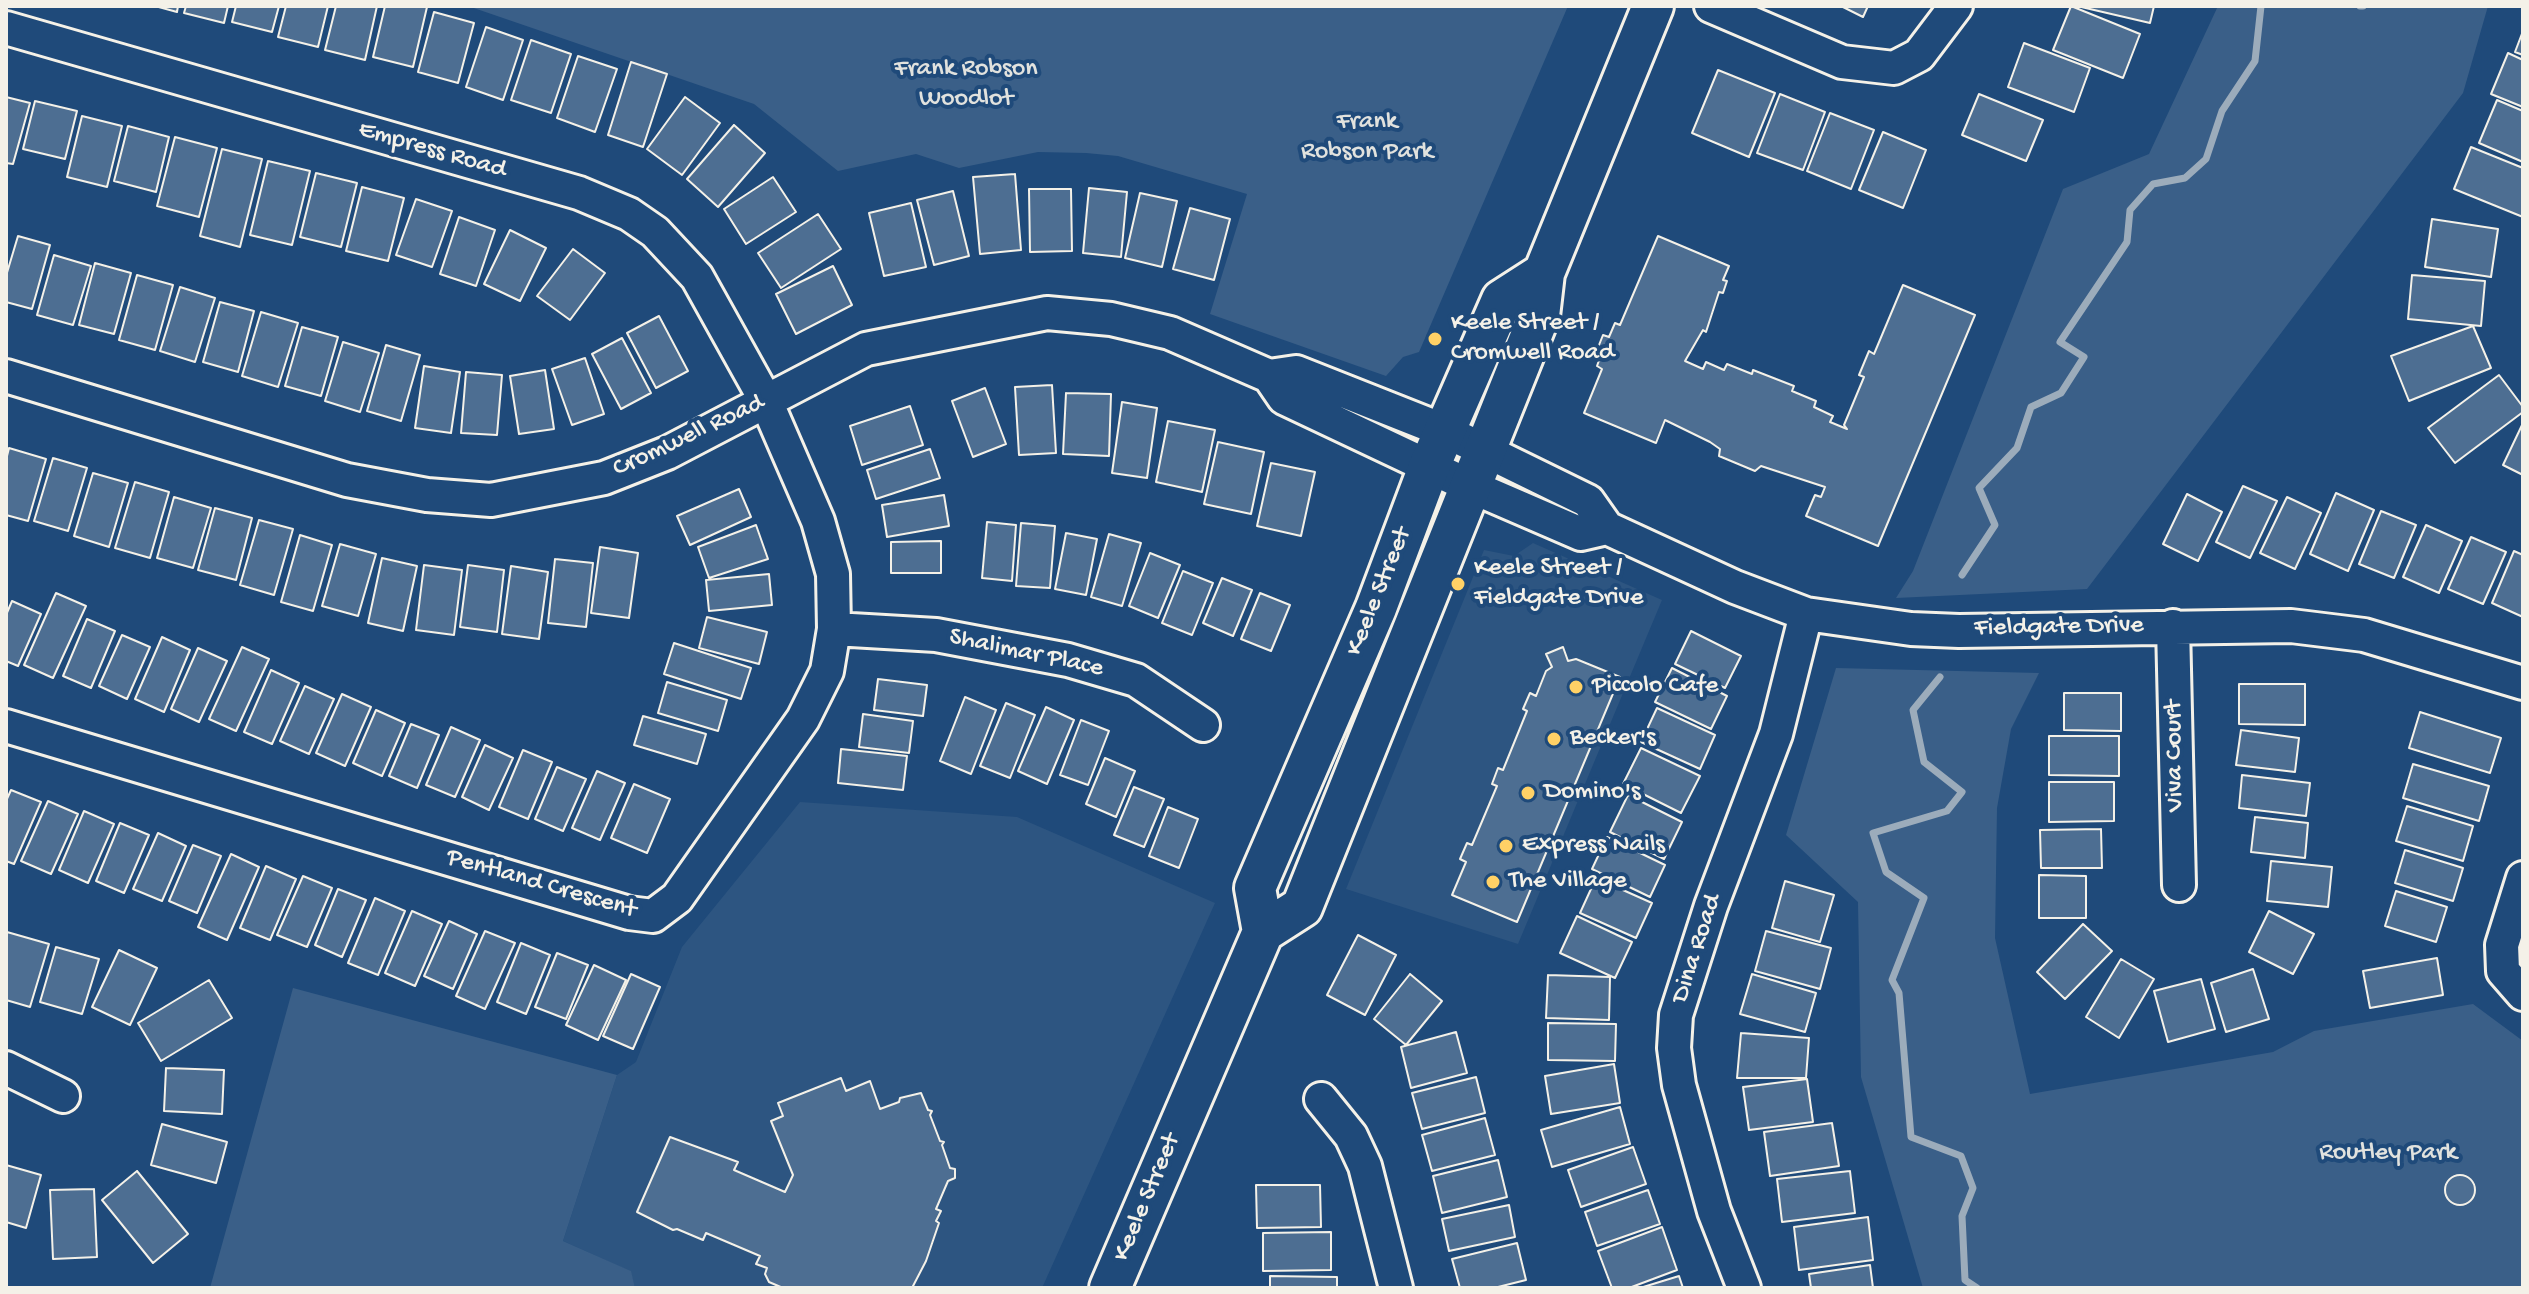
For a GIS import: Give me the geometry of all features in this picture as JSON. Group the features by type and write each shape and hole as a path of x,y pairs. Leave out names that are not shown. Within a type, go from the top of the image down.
{"main road":[{"name":"Keele Street","path":"1263,932 1302,907 1539,316 1544,273 1653,6"},
{"name":"Keele Street","path":"1110,1288 1263,932 1255,888 1376,608 1429,467 1502,300 1544,273"}],"street":[{"path":"1711,6 1842,62 1894,68 1919,55 1956,6"},
{"name":"Empress Road","path":"6,28 579,193 629,214 655,232 697,277 766,401"},
{"name":"Cromwell Road","path":"6,376 347,480 427,495 491,500 604,478 667,453 866,349 1047,313 1111,319 1170,333 1269,376 1296,372 1445,431"},
{"name":"Cromwell Road","path":"1269,376 1284,398 1429,467"},
{"name":"Pentland Crescent","path":"6,726 629,913 653,916 677,898 803,719 827,671 834,629 833,574 818,521 766,401"},
{"name":"Fieldgate Drive","path":"1445,431 1588,501 1607,528 1735,587 1806,614 1911,629 1959,631 2291,626 2364,635 2523,683"},
{"name":"Fieldgate Drive","path":"1429,467 1581,534 1607,528"},
{"name":"Dina Road","path":"1744,1288 1714,1211 1679,1085 1674,1048 1676,1015 1711,906 1776,734 1806,614"},
{"name":"Viva Court","path":"2173,626 2179,885"},
{"name":"Shalimar Place","path":"834,629 936,635 1068,660 1136,680 1203,725"},
{"path":"2523,878 2502,945 2503,971 2523,994"},
{"path":"6,1068 63,1096"},
{"path":"1321,1099 1351,1136 1365,1166 1396,1288"}],"shaded area":[{"path":"1533,543 1662,600 1518,944 1346,889 1484,550 1514,556"},
{"path":"800,802 1017,817 1215,903 1042,1288 635,1288 630,1271 563,1241 617,1075 636,1062 682,947"}],"green space":[{"name":"Frank Robson Park","path":"468,6 1568,6 1419,352 1403,357 1386,376 1210,314 1247,194 1118,156 1086,153 1038,152 959,168 916,154 838,171 754,104"},
{"path":"2218,6 2488,6 2463,93 2087,589 1896,598 1913,571 2063,189 2149,154"},
{"name":"Routley Park","path":"1836,668 2039,673 2011,729 1997,808 1995,938 2030,1094 2273,1052 2314,1031 2473,1004 2523,1041 2523,1288 1923,1288 1861,1077 1858,902 1786,835"},
{"path":"293,988 617,1075 563,1241 631,1271 635,1288 210,1288"}],"building":[{"path":"155,6 178,6 177,12"},
{"path":"186,6 228,6 224,23 184,13"},
{"path":"236,6 279,6 272,32 232,22"},
{"path":"286,6 328,6 318,47 278,37"},
{"path":"336,6 377,6 365,60 325,50"},
{"path":"385,6 427,7 413,67 373,57"},
{"path":"1841,6 1868,6 1863,17"},
{"path":"2071,6 2140,34 2123,78 2053,50"},
{"path":"2077,6 2154,6 2150,23"},
{"path":"434,12 474,23 458,83 418,72"},
{"path":"486,27 523,40 503,100 466,87"},
{"path":"2523,31 2523,55 2515,52"},
{"path":"531,40 571,54 551,113 511,100"},
{"path":"2024,43 2090,68 2074,112 2008,87"},
{"path":"2508,53 2523,60 2523,107 2491,94"},
{"path":"578,56 617,69 595,132 557,118"},
{"path":"631,62 667,74 643,147 608,135"},
{"path":"1718,70 1775,93 1749,157 1692,133"},
{"path":"1780,94 1825,112 1803,170 1757,153"},
{"path":"1979,94 2043,120 2026,161 1962,135"},
{"path":"6,97 30,103 13,164 6,163"},
{"path":"685,97 720,123 682,175 647,149"},
{"path":"2497,100 2523,111 2523,162 2479,143"},
{"path":"35,101 77,111 65,159 23,149"},
{"path":"1830,113 1874,130 1851,189 1807,171"},
{"path":"82,116 122,126 107,187 67,177"},
{"path":"734,125 765,153 718,207 687,179"},
{"path":"128,126 169,137 156,192 114,181"},
{"path":"1883,132 1926,150 1903,208 1859,190"},
{"path":"175,137 217,148 199,217 157,206"},
{"path":"2471,147 2523,168 2523,217 2454,189"},
{"path":"222,149 262,159 240,247 200,236"},
{"path":"268,161 310,171 292,245 250,235"},
{"path":"316,173 357,183 341,247 300,237"},
{"path":"1015,174 1021,250 980,254 973,177"},
{"path":"773,177 796,212 746,244 724,209"},
{"path":"362,187 404,198 388,261 346,251"},
{"path":"1089,188 1127,192 1121,257 1083,253"},
{"path":"1029,189 1071,189 1072,251 1030,252"},
{"path":"953,191 969,256 934,265 917,200"},
{"path":"1140,193 1177,201 1162,267 1125,258"},
{"path":"416,199 452,211 432,267 396,255"},
{"path":"911,203 926,267 884,276 869,213"},
{"path":"1190,208 1230,219 1214,280 1173,269"},
{"path":"818,214 841,249 781,288 758,253"},
{"path":"459,217 495,230 476,286 440,274"},
{"path":"2432,219 2498,229 2491,277 2425,267"},
{"path":"510,230 546,248 520,301 484,284"},
{"path":"18,236 50,245 32,309 6,302 6,276"},
{"path":"1658,236 1729,266 1723,280 1727,281 1723,293 1719,292 1706,332 1703,330 1685,361 1703,369 1706,362 1724,370 1727,364 1752,374 1753,370 1794,386 1792,391 1816,401 1814,407 1833,416 1830,422 1847,429 1844,425 1864,377 1859,375 1869,351 1874,354 1903,285 1975,315 1878,546 1806,516 1815,495 1821,497 1825,487 1761,466 1755,471 1719,456 1720,449 1710,442 1665,420 1656,443 1584,413 1602,369 1597,366 1602,352 1597,350 1603,335 1609,337 1615,323 1620,325"},
{"path":"573,249 605,273 570,320 537,296"},
{"path":"54,255 91,266 73,325 37,315"},
{"path":"95,263 131,273 114,334 79,325"},
{"path":"833,266 852,305 796,334 776,294"},
{"path":"137,275 173,285 155,350 119,340"},
{"path":"2412,275 2485,281 2481,326 2408,319"},
{"path":"180,287 215,298 195,362 160,351"},
{"path":"220,302 254,311 238,372 203,362"},
{"path":"261,312 298,323 278,387 242,376"},
{"path":"659,316 688,371 656,388 627,333"},
{"path":"2473,326 2491,368 2409,401 2391,356"},
{"path":"302,327 338,337 321,396 285,386"},
{"path":"622,338 651,393 621,409 592,354"},
{"path":"343,342 379,353 360,412 325,401"},
{"path":"386,345 420,355 401,421 367,411"},
{"path":"585,358 604,414 572,425 552,369"},
{"path":"424,366 460,372 451,433 415,428"},
{"path":"545,370 554,429 519,434 510,376"},
{"path":"466,372 502,375 497,435 461,433"},
{"path":"2499,375 2523,407 2523,412 2455,463 2428,428"},
{"path":"1052,385 1056,453 1019,455 1015,387"},
{"path":"985,388 1006,444 973,457 952,401"},
{"path":"1066,393 1111,394 1109,456 1063,454"},
{"path":"1122,402 1157,408 1147,478 1112,473"},
{"path":"910,406 923,445 862,465 850,426"},
{"path":"1168,421 1215,430 1202,492 1156,482"},
{"path":"2523,423 2523,475 2503,465"},
{"path":"1218,442 1264,452 1251,514 1204,504"},
{"path":"9,448 46,459 28,521 6,515 6,460"},
{"path":"930,449 940,478 876,499 867,470"},
{"path":"53,458 87,468 68,531 34,521"},
{"path":"1271,463 1315,472 1301,536 1257,526"},
{"path":"93,473 128,483 109,547 74,536"},
{"path":"135,482 169,492 150,558 115,548"},
{"path":"2243,486 2277,501 2250,558 2216,542"},
{"path":"739,489 751,517 690,545 677,516"},
{"path":"2336,493 2374,510 2348,571 2310,554"},
{"path":"2187,494 2222,512 2198,561 2163,544"},
{"path":"944,495 949,526 887,537 882,505"},
{"path":"174,497 211,508 193,568 157,558"},
{"path":"2287,497 2321,513 2295,569 2260,553"},
{"path":"215,508 252,518 236,580 198,570"},
{"path":"2381,511 2416,525 2394,578 2359,564"},
{"path":"259,520 293,529 274,595 240,585"},
{"path":"987,522 1016,525 1012,581 982,578"},
{"path":"1021,523 1055,526 1050,588 1016,586"},
{"path":"756,525 768,559 709,578 698,547"},
{"path":"2426,525 2462,541 2439,593 2403,577"},
{"path":"1066,533 1097,539 1086,595 1055,589"},
{"path":"1109,534 1141,543 1122,606 1091,597"},
{"path":"300,535 332,545 313,611 281,602"},
{"path":"2471,537 2506,552 2483,604 2448,589"},
{"path":"941,541 941,573 891,573 891,542"},
{"path":"340,544 376,554 358,616 322,606"},
{"path":"600,547 638,553 629,618 591,613"},
{"path":"2514,551 2523,555 2523,617 2492,603"},
{"path":"1150,553 1180,565 1158,618 1129,606"},
{"path":"382,558 417,566 403,631 368,623"},
{"path":"555,559 593,563 586,627 548,623"},
{"path":"424,565 462,570 454,635 416,630"},
{"path":"468,565 504,570 497,632 460,627"},
{"path":"511,566 548,572 539,639 502,634"},
{"path":"1183,571 1213,583 1192,635 1162,623"},
{"path":"769,574 772,605 709,611 706,580"},
{"path":"1222,578 1252,590 1233,636 1203,623"},
{"path":"56,593 86,606 53,678 24,665"},
{"path":"1260,593 1290,605 1271,651 1241,639"},
{"path":"12,601 41,614 18,666 6,661 6,615"},
{"path":"707,617 767,632 759,664 699,648"},
{"path":"87,619 115,631 91,688 63,676"},
{"path":"1691,631 1741,656 1725,688 1675,664"},
{"path":"122,635 150,647 127,699 99,686"},
{"path":"162,637 190,650 164,712 135,699"},
{"path":"674,643 751,668 741,699 664,674"},
{"path":"242,647 269,659 236,731 209,719"},
{"path":"1563,647 1568,661 1576,659 1620,677 1517,922 1452,895 1466,862 1460,859 1467,843 1472,845 1497,786 1492,784 1498,768 1503,770 1527,711 1523,709 1530,693 1536,696 1546,671 1552,667 1546,654"},
{"path":"198,648 227,661 199,722 171,709"},
{"path":"1672,668 1727,696 1711,729 1655,702"},
{"path":"271,670 299,683 272,744 244,732"},
{"path":"878,679 927,685 923,716 874,710"},
{"path":"667,682 727,700 718,731 658,713"},
{"path":"2239,684 2305,684 2305,725 2239,724"},
{"path":"305,686 334,699 309,754 280,741"},
{"path":"2064,693 2121,693 2121,731 2064,730"},
{"path":"342,694 371,707 345,766 316,753"},
{"path":"965,697 996,710 971,774 940,761"},
{"path":"1006,703 1035,715 1010,778 980,766"},
{"path":"1046,707 1074,720 1047,784 1018,771"},
{"path":"1657,708 1715,735 1700,769 1641,742"},
{"path":"376,710 405,723 382,776 353,763"},
{"path":"2420,712 2501,738 2490,773 2409,748"},
{"path":"863,714 913,721 909,753 859,747"},
{"path":"643,716 706,734 697,764 634,745"},
{"path":"1081,720 1109,731 1088,785 1060,775"},
{"path":"411,724 439,735 417,788 389,776"},
{"path":"451,727 480,740 455,797 426,785"},
{"path":"2241,730 2299,738 2295,772 2236,765"},
{"path":"2049,736 2119,736 2119,776 2049,775"},
{"path":"485,745 513,758 489,810 462,797"},
{"path":"1641,748 1700,776 1681,813 1623,784"},
{"path":"841,749 907,756 903,790 838,783"},
{"path":"523,750 552,762 528,819 499,807"},
{"path":"1105,758 1135,771 1116,817 1086,804"},
{"path":"2413,764 2489,786 2479,821 2403,798"},
{"path":"557,767 586,779 563,831 535,819"},
{"path":"597,771 625,783 600,840 572,828"},
{"path":"2242,775 2310,783 2306,816 2239,808"},
{"path":"2049,782 2114,782 2114,821 2049,822"},
{"path":"634,784 670,799 647,853 611,838"},
{"path":"1134,787 1164,799 1144,847 1114,835"},
{"path":"11,790 41,802 14,864 6,861 6,801"},
{"path":"1628,795 1682,822 1664,859 1610,832"},
{"path":"48,801 78,814 51,874 21,861"},
{"path":"2407,806 2473,826 2463,861 2396,841"},
{"path":"1168,807 1198,819 1179,868 1149,856"},
{"path":"84,811 114,824 88,883 59,870"},
{"path":"2255,817 2308,823 2305,858 2251,852"},
{"path":"120,823 149,835 124,893 96,881"},
{"path":"2101,829 2102,868 2041,868 2040,830"},
{"path":"158,833 186,846 162,901 133,889"},
{"path":"1607,837 1665,865 1650,897 1592,869"},
{"path":"193,845 221,856 197,913 169,901"},
{"path":"2405,850 2463,868 2453,901 2395,883"},
{"path":"231,854 259,867 227,940 198,927"},
{"path":"2271,861 2332,867 2328,907 2267,901"},
{"path":"266,866 296,879 270,940 240,928"},
{"path":"2039,875 2086,876 2086,918 2039,918"},
{"path":"303,876 332,888 307,947 277,935"},
{"path":"1596,878 1652,903 1636,938 1580,913"},
{"path":"1785,881 1834,895 1820,942 1772,928"},
{"path":"338,889 366,900 342,957 315,945"},
{"path":"2396,891 2447,907 2436,942 2385,926"},
{"path":"375,898 405,911 378,975 348,963"},
{"path":"412,911 442,924 415,986 385,973"},
{"path":"2269,911 2314,934 2293,974 2249,952"},
{"path":"1577,916 1632,942 1615,978 1560,953"},
{"path":"449,921 477,934 453,989 424,976"},
{"path":"2083,924 2112,951 2065,999 2037,972"},
{"path":"485,931 515,943 485,1009 456,996"},
{"path":"1766,931 1831,948 1820,989 1755,971"},
{"path":"7,932 49,944 30,1007 6,1000"},
{"path":"1358,935 1396,955 1365,1015 1327,995"},
{"path":"521,943 550,955 526,1014 497,1002"},
{"path":"56,947 99,959 82,1014 40,1002"},
{"path":"119,950 157,968 130,1025 92,1007"},
{"path":"557,953 588,965 566,1019 535,1007"},
{"path":"2437,958 2443,995 2370,1008 2363,971"},
{"path":"2121,959 2154,979 2119,1038 2086,1017"},
{"path":"594,965 626,980 598,1040 566,1025"},
{"path":"2253,969 2269,1019 2226,1032 2211,983"},
{"path":"631,974 660,987 633,1049 603,1036"},
{"path":"1410,974 1442,1001 1406,1045 1374,1019"},
{"path":"1752,974 1816,993 1805,1032 1740,1014"},
{"path":"1548,975 1610,977 1609,1020 1546,1018"},
{"path":"2201,979 2215,1029 2168,1042 2154,991"},
{"path":"209,980 232,1018 161,1061 138,1023"},
{"path":"1548,1023 1616,1024 1615,1061 1548,1060"},
{"path":"1456,1032 1467,1073 1411,1088 1401,1047"},
{"path":"1741,1033 1809,1038 1806,1078 1737,1078"},
{"path":"1614,1064 1620,1103 1551,1114 1545,1076"},
{"path":"166,1068 224,1070 222,1114 164,1111"},
{"path":"1476,1077 1485,1113 1422,1129 1412,1093"},
{"path":"841,1078 846,1091 870,1081 880,1109 899,1102 900,1098 921,1093 928,1110 932,1111 930,1115 940,1141 944,1142 942,1145 950,1168 955,1169 955,1178 948,1181 936,1209 941,1211 936,1221 939,1223 926,1261 912,1288 783,1288 769,1282 765,1274 767,1268 756,1264 760,1256 706,1233 703,1240 673,1230 637,1212 670,1137 738,1162 734,1170 785,1192 793,1175 771,1121 783,1116 778,1103"},
{"path":"1807,1079 1813,1122 1749,1130 1743,1087"},
{"path":"1620,1107 1630,1144 1552,1167 1541,1130"},
{"path":"1485,1118 1495,1155 1432,1171 1422,1135"},
{"path":"1832,1123 1839,1166 1770,1176 1764,1132"},
{"path":"162,1124 227,1142 216,1183 151,1165"},
{"path":"1633,1147 1646,1184 1581,1207 1568,1170"},
{"path":"1498,1160 1507,1197 1442,1213 1433,1176"},
{"path":"6,1165 41,1175 26,1228 6,1222"},
{"path":"137,1171 188,1234 153,1263 102,1200"},
{"path":"1850,1171 1855,1213 1782,1222 1777,1179"},
{"path":"2460,1175 2471,1179 2475,1190 2471,1201 2460,1205 2449,1201 2445,1190 2449,1179"},
{"path":"1256,1185 1320,1185 1321,1227 1257,1228"},
{"path":"94,1189 97,1257 53,1259 50,1190"},
{"path":"1648,1190 1660,1224 1597,1246 1585,1212"},
{"path":"1509,1205 1515,1237 1449,1251 1442,1219"},
{"path":"1868,1217 1873,1260 1799,1270 1794,1227"},
{"path":"1662,1227 1677,1270 1629,1288 1612,1288 1598,1251"},
{"path":"1331,1232 1331,1270 1263,1271 1263,1233"},
{"path":"1517,1243 1526,1280 1494,1288 1460,1288 1452,1259"},
{"path":"1870,1265 1873,1288 1811,1288 1809,1274"},
{"path":"1270,1276 1337,1277 1337,1288 1270,1288"},
{"path":"1679,1276 1683,1288 1640,1288"}],"waterway":[{"path":"1962,575 1995,525 1979,488 2017,448 2031,407 2061,393 2084,357 2060,342 2127,242 2130,210 2153,184 2185,178 2206,159 2222,111 2255,61 2261,6"},
{"path":"1940,677 1913,710 1924,762 1962,792 1947,811 1873,833 1886,872 1924,898 1892,980 1899,993 1911,1137 1961,1156 1973,1188 1962,1216 1965,1280 1977,1288"}],"place":[{"name":"Keele Street / Cromwell Road","path":"1435,339"},
{"name":"Keele Street / Fieldgate Drive","path":"1458,584"},
{"name":"Piccolo Cafe","path":"1576,687"},
{"name":"Becker's","path":"1554,739"},
{"name":"Domino's","path":"1528,793"},
{"name":"Express Nails","path":"1506,846"},
{"name":"The Village","path":"1493,882"}],"park label":[{"name":"Frank Robson Woodlot","path":"966,85"}]}
